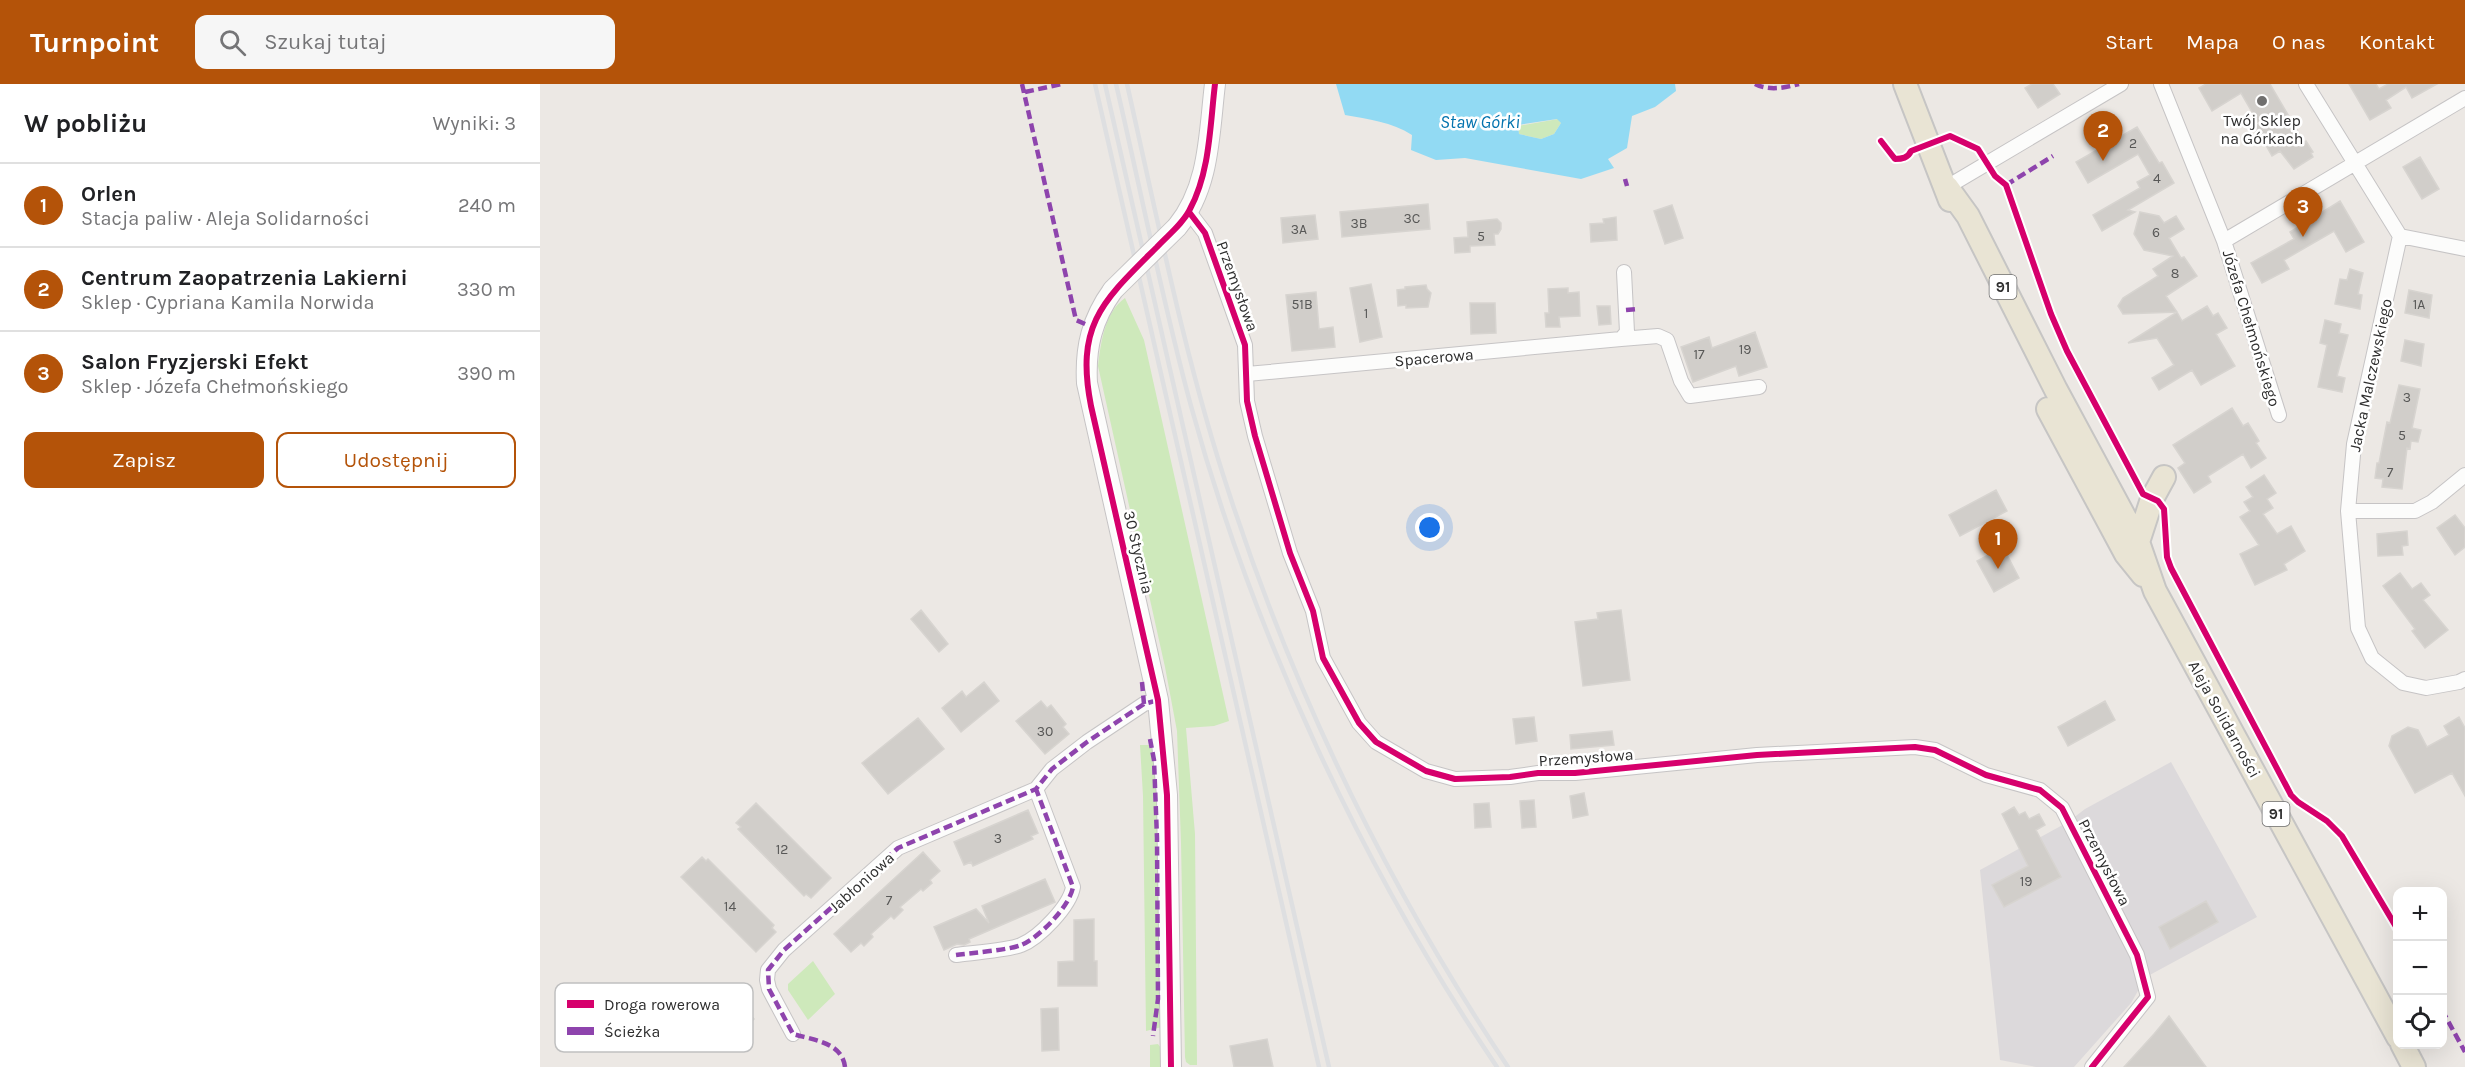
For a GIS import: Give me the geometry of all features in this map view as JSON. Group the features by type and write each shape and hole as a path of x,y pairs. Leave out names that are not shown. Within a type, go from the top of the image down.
{"main road":[{"name":"Aleja Solidarności","path":"1905,84 1921,129 1947,187 1956,223 1979,273 2039,392 2126,554 2155,591"},
{"name":"Aleja Solidarności","path":"1947,187 1968,216 2056,390 2138,542 2155,591 2393,1030"},
{"path":"2138,542 2152,499 2164,477"},
{"path":"2405,1049 2414,1067"}],"street":[{"name":"30 Stycznia","path":"1172,1067 1167,795 1158,700 1087,383 1086,356 1092,327 1113,290 1183,219 1203,180 1215,84"},
{"path":"1947,187 2121,84"},
{"name":"Józefa Chełmońskiego","path":"2161,84 2224,242 2279,415"},
{"path":"2306,84 2400,236 2465,249"},
{"name":"Józefa Chełmońskiego","path":"2224,242 2465,98"},
{"name":"Przemysłowa","path":"1183,219 1205,233 1245,345 1247,401 1255,436 1290,553 1312,611 1323,658 1359,723 1376,742 1426,771 1455,778 1575,773 1757,755 1915,747 1935,750 1986,775 2040,790 2062,808 2137,955 2147,988 2148,998 2092,1067"},
{"name":"Jacka Malczewskiego","path":"2400,236 2354,444 2349,511 2358,628 2372,658 2394,678 2426,688 2445,685 2465,678"},
{"path":"1621,339 1627,332 1624,272"},
{"name":"Spacerowa","path":"1247,374 1658,336 1666,340 1681,381 1690,396 1760,387"},
{"path":"2349,511 2415,511 2432,502 2465,475"},
{"name":"Jabłoniowa","path":"793,1034 769,989 767,980 768,970 784,950 898,848 1036,789 1052,769 1087,742 1144,704 1158,700"},
{"path":"956,955 1021,946 1048,925 1071,899 1073,887 1036,789"}],"shaded area":[{"path":"2171,762 2257,917 2146,977 2131,1003 2074,1067 2036,1067 2000,1060 1980,870"}],"green space":[{"path":"1558,119 1561,123 1554,134 1541,139 1519,134 1518,126"},
{"path":"1125,298 1144,340 1229,721 1214,726 1186,728 1195,834 1197,1065 1190,1065 1186,1062 1185,1057 1177,731 1165,667 1098,366 1102,338 1108,320 1118,304"},
{"path":"1140,745 1155,745 1162,1027 1146,1031 1143,796"},
{"path":"813,961 835,994 808,1020 788,990 788,984"},
{"path":"1158,1044 1161,1048 1161,1067 1150,1067 1150,1045"}],"water":[{"name":"Staw Górki","path":"1336,84 1675,84 1676,91 1655,107 1632,116 1627,148 1608,159 1614,168 1581,179 1465,158 1436,160 1411,150 1412,135 1396,127 1345,115","holes":["1557,119 1561,123 1554,134 1541,139 1519,134 1518,125"]}],"building":[{"path":"2032,84 2053,84 2060,94 2038,108 2025,88"},
{"path":"2206,84 2270,84 2304,142 2306,141 2313,152 2311,153 2313,157 2294,169 2280,151 2272,156 2255,126 2259,124 2241,93 2212,111 2199,88"},
{"path":"2349,84 2376,84 2379,89 2388,84 2437,84 2412,98 2406,87 2386,100 2391,108 2370,120"},
{"path":"2137,127 2174,183 2128,210 2135,212 2102,231 2093,215 2140,188 2137,182 2150,175 2138,154 2088,183 2076,162"},
{"path":"2420,157 2439,189 2422,199 2403,167"},
{"path":"2340,201 2364,242 2346,252 2334,231 2284,260 2289,269 2262,283 2251,263 2294,239 2290,232"},
{"path":"1428,204 1430,229 1342,237 1340,212"},
{"path":"1672,205 1683,238 1665,244 1654,211"},
{"path":"2140,212 2159,216 2164,223 2176,216 2184,229 2169,238 2181,258 2184,257 2197,276 2166,296 2177,312 2123,314 2118,306 2123,298 2158,276 2153,269 2173,256 2144,250 2134,234"},
{"path":"1315,215 1318,239 1283,243 1281,218"},
{"path":"1616,217 1617,240 1591,242 1590,224 1604,223 1603,219"},
{"path":"1497,219 1501,223 1501,229 1498,234 1494,234 1495,245 1470,246 1470,252 1455,253 1454,238 1468,237 1467,222"},
{"path":"2350,269 2363,273 2358,294 2362,295 2360,309 2335,304 2340,279 2347,280"},
{"path":"1371,284 1382,337 1360,342 1350,288"},
{"path":"1426,285 1431,293 1428,307 1398,306 1397,290"},
{"path":"1568,288 1568,293 1579,292 1580,316 1559,317 1560,327 1546,327 1545,313 1549,313 1548,289"},
{"path":"2409,290 2432,295 2429,318 2405,313"},
{"path":"1316,292 1319,329 1333,327 1335,347 1292,351 1286,295"},
{"path":"1470,303 1495,303 1496,333 1471,334"},
{"path":"1597,306 1610,306 1611,324 1599,325"},
{"path":"2207,306 2213,316 2218,313 2227,328 2216,334 2235,366 2201,385 2192,370 2159,390 2152,378 2174,365 2157,338 2128,343 2177,312 2182,321"},
{"path":"2325,320 2341,324 2339,333 2348,335 2337,376 2345,378 2342,392 2318,387 2327,345 2320,343"},
{"path":"1755,332 1767,367 1739,376 1736,366 1693,382 1681,347 1709,337 1712,348"},
{"path":"2405,340 2424,344 2421,366 2401,361"},
{"path":"2399,385 2420,389 2412,428 2421,430 2418,442 2411,441 2410,449 2407,448 2402,489 2382,487 2383,479 2375,478 2387,422 2390,423"},
{"path":"2232,408 2243,426 2248,423 2259,441 2256,443 2266,458 2251,468 2243,454 2208,476 2211,482 2194,493 2178,468 2185,463 2173,445"},
{"path":"2264,475 2276,493 2267,499 2273,508 2263,514 2277,534 2291,526 2305,551 2284,564 2287,570 2255,585 2240,554 2259,545 2240,517 2250,511 2244,502 2253,497 2246,487"},
{"path":"1996,490 2007,511 1960,536 1949,515"},
{"path":"2455,515 2465,528 2465,547 2455,555 2437,528"},
{"path":"2407,531 2408,545 2402,546 2403,555 2378,556 2377,534"},
{"path":"2003,547 2019,578 1994,592 1977,561"},
{"path":"2400,573 2412,589 2421,583 2430,595 2423,600 2448,630 2425,648 2412,631 2415,629 2383,586"},
{"path":"921,610 948,644 939,652 911,619"},
{"path":"1621,610 1630,680 1583,686 1575,622 1598,619 1597,613"},
{"path":"984,682 999,701 961,732 942,708 962,691 966,697"},
{"path":"1041,701 1047,708 1051,705 1066,724 1063,727 1069,734 1045,754 1016,721"},
{"path":"2105,701 2115,720 2068,746 2058,727"},
{"path":"1534,717 1537,741 1516,744 1513,719"},
{"path":"2459,717 2465,728 2465,796 2452,773 2415,793 2389,746 2392,736 2408,727 2418,730 2427,747 2449,735 2444,726"},
{"path":"918,718 944,749 888,794 862,763"},
{"path":"1612,731 1614,745 1571,749 1570,735"},
{"path":"1584,793 1588,815 1573,818 1570,796"},
{"path":"1534,800 1536,827 1522,828 1520,801"},
{"path":"756,803 831,878 811,898 806,894 804,896 738,829 741,827 736,823"},
{"path":"1489,803 1491,827 1475,828 1474,804"},
{"path":"2014,807 2019,815 2025,812 2029,819 2039,814 2045,825 2036,830 2061,877 2004,907 1992,885 2028,866 2002,814"},
{"path":"1028,810 1038,833 1031,836 1033,839 973,866 971,862 964,865 954,842"},
{"path":"923,852 940,871 930,880 932,883 900,907 903,910 894,919 891,916 871,934 873,937 864,946 861,943 851,952 834,934"},
{"path":"702,857 706,861 708,859 774,925 772,928 776,932 756,952 681,877"},
{"path":"1045,879 1055,902 969,939 970,942 964,945 957,944 944,950 934,927 976,909 989,923 982,906"},
{"path":"2206,901 2218,922 2170,949 2159,927"},
{"path":"1094,919 1094,961 1097,961 1097,986 1058,986 1058,962 1074,961 1074,920"},
{"path":"1058,1008 1059,1050 1042,1051 1041,1009"},
{"path":"2169,1016 2206,1067 2124,1067 2154,1034"},
{"path":"1267,1039 1273,1067 1234,1067 1230,1046"}],"railway":[{"path":"1095,84 1319,1067"},
{"path":"1105,84 1329,1067"},
{"path":"1116,84 1161,286 1191,406 1217,492 1280,664 1317,749 1402,913 1448,991 1497,1067"},
{"path":"1127,84 1173,290 1199,392 1213,443 1255,569 1315,717 1385,861 1465,1000 1508,1067"}],"marked path":[{"path":"1022,84 1076,320 1092,327"},
{"path":"1025,92 1062,84"},
{"path":"1755,84 1771,88 1799,84"},
{"path":"2006,185 2053,156"},
{"path":"1625,179 1627,186"},
{"path":"1626,310 1637,309"},
{"path":"1142,682 1144,704"},
{"path":"845,1067 843,1059 833,1047 793,1034 769,989 768,970 784,950 898,848 1036,789 1052,769 1087,742 1144,704 1158,700"},
{"path":"1150,739 1154,760 1157,838 1158,999 1153,1036"},
{"path":"956,955 1021,945 1036,936 1053,920 1071,895 1073,887 1036,789"},
{"path":"2447,1019 2465,1052"}],"cycle path":[{"path":"1171,1067 1167,795 1158,700 1091,406 1087,378 1087,354 1091,334 1108,299 1179,224 1197,195 1205,164 1215,84"},
{"path":"1881,141 1895,159 1898,159 1906,157 1911,151 1950,136 1978,149 1995,176 2006,185 2051,314 2067,351 2143,494 2158,501 2164,509 2167,557 2171,568 2291,795 2327,821 2342,836 2393,922"},
{"path":"1189,212 1205,233 1245,345 1247,401 1255,436 1290,553 1313,611 1323,658 1359,723 1376,742 1426,771 1455,779 1510,777 1538,773 1575,773 1757,755 1915,747 1935,750 1986,775 2040,790 2062,808 2137,955 2148,997 2092,1067"}],"place":[{"name":"Twój Sklep na Górkach","path":"2262,101"},
{"name":"Centrum Zaopatrzenia Lakierni","path":"2103,161"},
{"name":"Salon Fryzjerski Efekt","path":"2303,237"},
{"name":"Orlen","path":"1998,569"}]}
